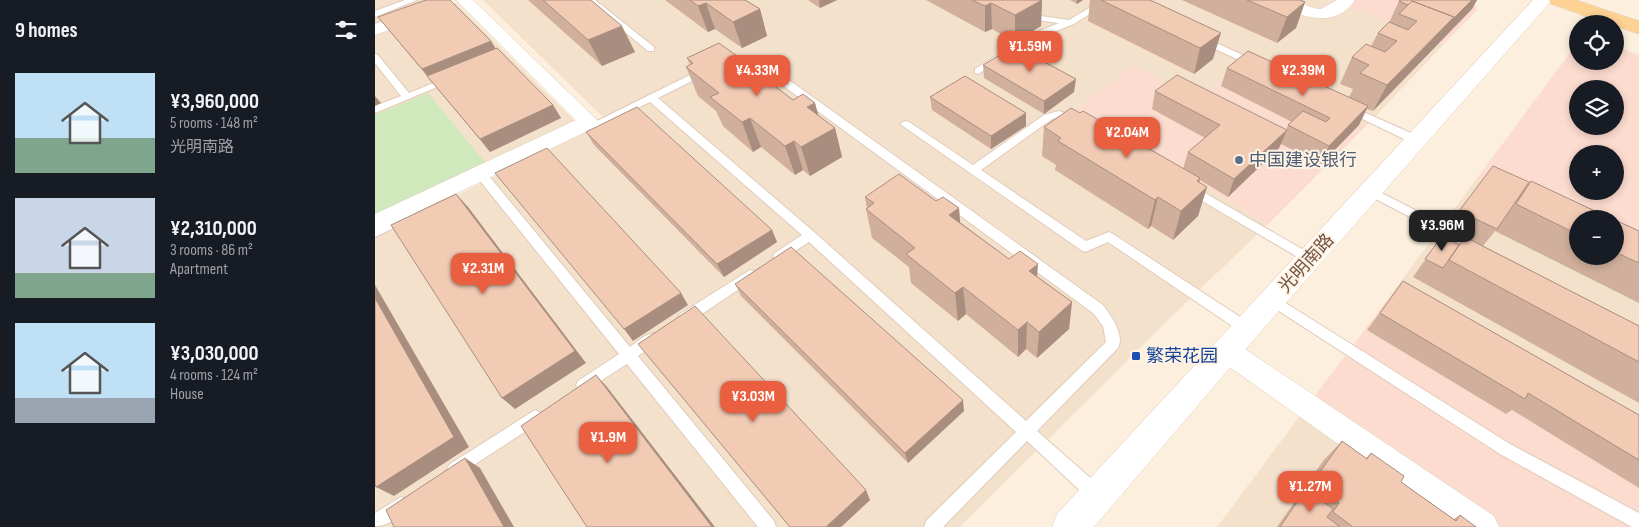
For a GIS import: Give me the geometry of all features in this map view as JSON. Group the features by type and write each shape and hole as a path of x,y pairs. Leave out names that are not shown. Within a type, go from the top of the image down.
{"main road":[{"name":"光明南路","path":"1070,527 1246,328 1543,0"},
{"path":"1557,0 1639,28"},
{"path":"1609,0 1639,10"}],"street":[{"path":"1280,0 1323,15 1334,11 1347,0"},
{"path":"375,224 589,122 456,1"},
{"path":"375,30 429,10"},
{"path":"1227,350 1483,527"}],"lane":[{"path":"375,14 413,0"},
{"path":"590,0 651,49"},
{"path":"998,0 1039,18 1071,22"},
{"path":"978,71 1035,36 1071,22 1107,0"},
{"path":"1191,34 1263,68"},
{"path":"375,57 407,97"},
{"path":"375,232 722,63 739,60 758,62 1098,309 1109,324 1113,344 932,527"},
{"path":"375,110 462,74"},
{"path":"651,97 810,235 1098,496"},
{"path":"1344,106 1416,140"},
{"path":"973,170 1035,121 1059,114 1070,117 1086,127"},
{"path":"905,124 1085,247 1109,237 1246,328"},
{"path":"485,179 627,356 768,527"},
{"path":"1178,182 1309,259"},
{"path":"1370,192 1491,254"},
{"path":"569,394 810,235"},
{"path":"1273,300 1505,449 1639,522"},
{"path":"445,476 545,410"},
{"path":"378,520 412,498"}],"shaded area":[{"path":"375,0 451,0 375,28"},
{"path":"483,0 1354,0 1347,6 1444,44 1367,125 1240,65 1197,99 1074,110 1268,224 1167,321 960,527 375,527 375,235 718,68 606,120"},
{"path":"1354,0 1471,0 1478,9 1444,44 1347,6"},
{"path":"456,3 576,122 375,218 375,33"},
{"path":"1624,49 1639,55 1639,254 1624,247 1624,210 1569,210 1569,221 1477,178 1569,54 1569,70 1624,70"},
{"path":"1240,65 1367,125 1268,224 1073,110 1134,66 1197,99"},
{"path":"1477,178 1569,221 1569,265 1624,265 1624,255 1639,254 1639,434 1393,292"},
{"path":"1393,292 1639,434 1639,527 1505,527 1314,397"},
{"path":"1314,397 1505,527 1217,527"}],"green space":[{"path":"428,93 487,165 375,218 375,115"}],"building":[{"path":"426,0 450,0 491,41 422,69 378,17"},
{"path":"543,0 591,0 622,26 588,40"},
{"path":"690,0 745,0 760,9 733,22 706,3 698,6"},
{"path":"972,0 1042,0 1015,15 991,3 985,6"},
{"path":"1101,0 1150,0 1221,33 1200,48"},
{"path":"1247,0 1300,0 1305,2 1287,17"},
{"path":"1472,0 1451,21 1454,17 1412,1 1408,5 1399,1"},
{"path":"1412,1 1454,17 1387,85 1360,73 1369,65 1352,57 1366,44 1385,52 1397,41 1378,33 1389,22 1408,30 1417,21 1399,14"},
{"path":"719,43 744,61 751,58 762,66 753,70 793,100 803,94 815,103 807,107 835,128 801,147 794,141 785,146 750,118 742,122 710,97 719,93 686,67 693,63 687,58"},
{"path":"1015,46 1076,79 1044,101 983,65"},
{"path":"497,48 553,105 480,139 427,76"},
{"path":"1248,51 1368,106 1329,146 1288,125 1303,111 1326,122 1330,118 1227,68"},
{"path":"1177,75 1287,130 1234,179 1188,152 1220,125 1155,91"},
{"path":"965,76 1026,113 991,136 930,97"},
{"path":"637,107 772,230 717,264 586,132"},
{"path":"1071,108 1080,113 1083,111 1200,178 1197,181 1207,187 1181,211 1158,197 1155,200 1058,141 1061,138 1044,127"},
{"path":"547,148 681,293 624,329 495,173"},
{"path":"1493,166 1529,182 1497,229 1459,211"},
{"path":"899,174 936,201 943,197 959,208 949,215 1009,259 1020,251 1038,264 1029,271 1072,302 1039,332 1027,322 1018,330 963,287 955,293 906,254 915,248 866,209 874,203 865,197"},
{"path":"1531,181 1593,210 1569,210 1569,230 1516,204"},
{"path":"456,194 575,351 502,398 391,225"},
{"path":"1624,224 1639,231 1639,263 1624,256"},
{"path":"1442,236 1459,245 1443,268 1425,259"},
{"path":"1465,237 1639,326 1639,362 1449,260"},
{"path":"791,247 963,400 905,453 735,284"},
{"path":"1403,281 1639,415 1639,460 1528,393 1525,399 1380,313"},
{"path":"375,298 454,437 376,487 375,484"},
{"path":"695,306 866,490 826,527 790,527 638,344"},
{"path":"596,375 712,527 587,527 521,426"},
{"path":"1342,441 1367,459 1371,453 1404,476 1401,482 1456,521 1460,515 1476,527 1353,527 1333,512 1339,503 1312,483"},
{"path":"465,458 504,527 394,527 386,510"},
{"path":"1306,489 1333,509 1327,517 1340,527 1280,527"}],"place":[{"name":"中国建设银行","path":"1239,160"},
{"name":"繁荣花园","path":"1136,356"}]}
